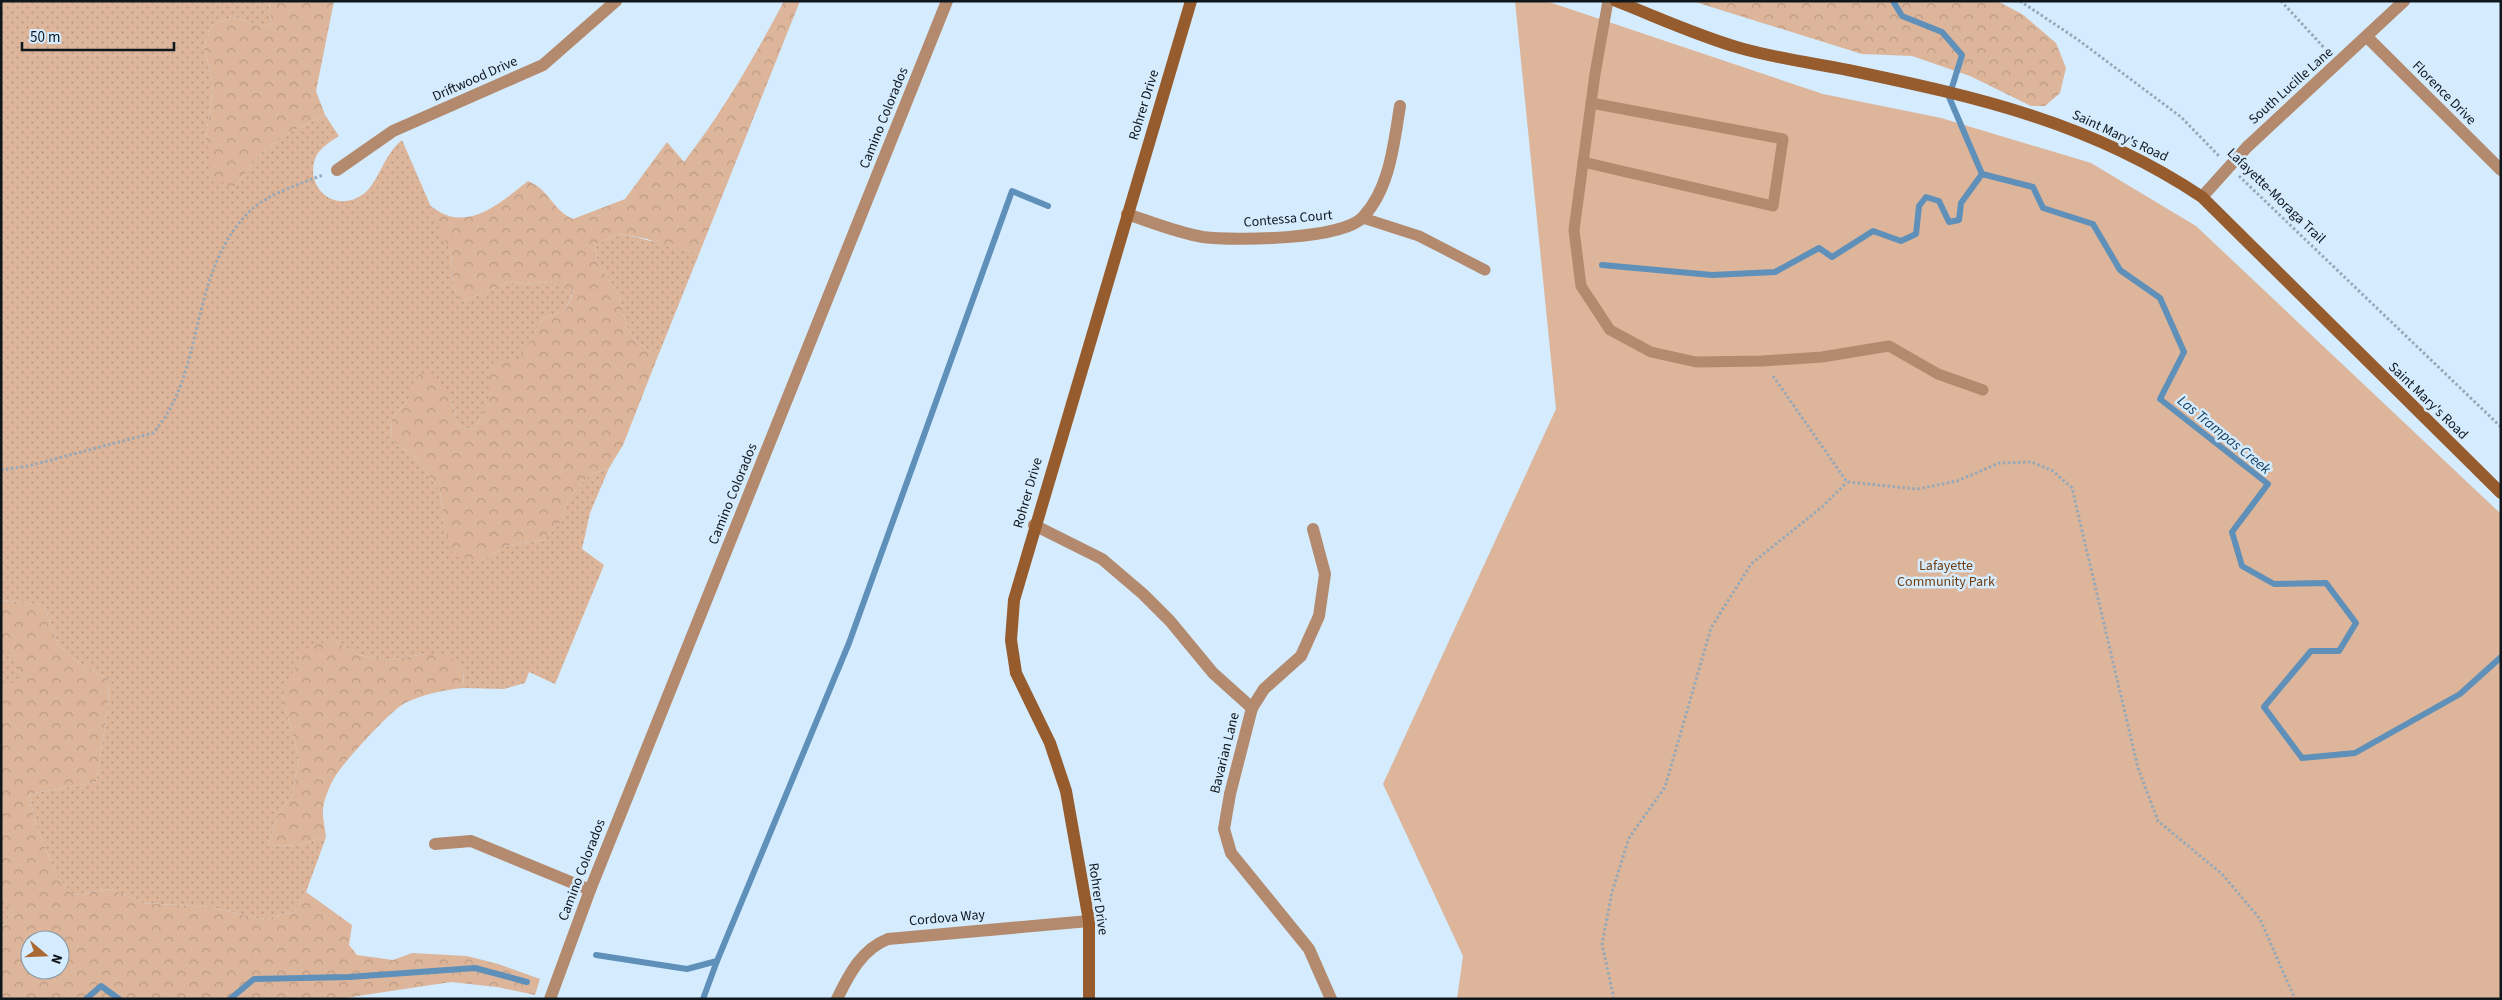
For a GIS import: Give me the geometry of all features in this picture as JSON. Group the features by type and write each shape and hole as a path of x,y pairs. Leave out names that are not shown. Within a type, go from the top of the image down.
{"street":[{"name":"Driftwood Drive","path":"337,170 393,132 543,65 616,1"},
{"name":"Camino Colorados","path":"550,999 590,890 947,1"},
{"name":"Rohrer Drive","path":"1089,999 1089,921 1066,791 1050,743 1016,673 1011,640 1014,600 1034,525 1191,1"},
{"name":"Saint Mary's Road","path":"1616,1 1741,48 1994,102 2067,126 2119,149 2170,175 2202,197 2501,493"},
{"name":"South Lucille Lane","path":"2202,197 2247,147 2339,64 2404,1"},
{"name":"Florence Drive","path":"2366,37 2501,170"},
{"path":"1363,218 1380,190 1392,154 1400,106"},
{"name":"Contessa Court","path":"1126,214 1202,236 1236,239 1339,231 1363,218"},
{"name":"Bavarian Lane","path":"1034,525 1102,559 1156,608 1213,672 1252,708 1230,794 1224,828 1231,853 1308,948 1331,999"},
{"path":"1252,708 1264,689 1302,656 1319,616 1325,574 1313,529"},
{"path":"435,844 472,841 590,890"},
{"name":"Cordova Way","path":"838,999 847,979 863,955 877,943 888,939 1089,921"}],"lane":[{"path":"1608,1 1591,103 1574,230 1581,286 1610,330 1651,352 1696,362 1762,361 1822,357 1889,346 1938,374 1983,390"},
{"path":"1583,162 1773,206 1784,140 1591,103"},
{"path":"1363,218 1419,236 1485,270"}],"path":[{"name":"Lafayette-Moraga Trail","path":"2020,1 2077,39 2181,117 2230,168 2501,427"},
{"path":"2281,1 2339,64"},
{"path":"1,470 28,466 153,433 166,418 182,384 207,284 229,236 252,209 293,186 337,170"},
{"path":"1762,361 1846,482 1918,489 1957,481 1999,463 2032,462 2053,471 2072,488 2138,768 2158,821 2222,874 2260,919 2295,999"},
{"path":"1614,999 1602,944 1612,892 1629,838 1665,786 1710,628 1751,564 1822,506 1846,482"}],"green space":[{"path":"1,1 269,1 271,23 262,27 234,17 212,25 204,46 213,85 206,138 233,189 262,152 287,134 325,115 339,136 322,148 315,159 314,180 319,188 325,195 342,201 352,200 362,195 368,190 395,146 402,140 451,253 453,286 461,302 508,282 524,284 550,282 574,290 565,311 543,318 518,362 489,377 489,403 474,430 458,426 451,399 409,399 392,418 391,440 415,457 440,491 444,524 480,561 510,545 543,540 561,522 568,499 589,475 609,468 590,513 582,549 604,565 555,684 529,672 525,683 504,689 464,688 463,667 425,654 388,660 358,655 332,639 282,696 299,758 292,796 278,814 268,846 298,845 326,837 306,892 295,912 260,919 211,907 143,903 111,889 74,895 57,877 36,825 29,794 96,782 108,708 109,680 78,662 58,645 44,605 1,600"},
{"path":"269,1 334,1 316,91 325,115 287,134 262,152 233,189 212,175 206,138 213,85 204,46 212,25 234,17 262,27 271,23"},
{"path":"784,1 800,1 699,254 665,246 647,239 620,234 595,245 597,261 619,296 626,325 635,341 658,356 623,445 609,468 589,475 568,499 561,522 543,540 510,545 480,561 453,556 444,524 440,491 415,457 391,440 392,418 409,399 419,374 434,374 451,399 458,426 474,430 489,403 489,377 494,360 518,361 543,318 565,311 574,291 550,282 524,284 508,282 461,302 453,286 451,253 429,205 449,216 471,216 492,208 528,181 542,190 560,210 573,219 625,199 667,142 684,162 737,84"},
{"name":"Lafayette Community Park","path":"1515,1 1546,1 1823,94 1941,118 2091,163 2196,226 2501,514 2501,999 1457,999 1463,956 1383,784 1556,409"},
{"path":"1692,1 1997,1 2022,14 2056,43 2066,68 2060,93 2045,106 2031,106 1970,76 1912,56 1862,54"},
{"path":"620,234 699,254 658,356 635,341 626,325 619,296 597,261 595,245"},
{"path":"1,600 44,605 58,645 78,662 109,680 108,708 96,782 29,794 36,825 57,877 74,895 111,889 143,903 211,907 260,919 295,912 306,892 352,925 349,945 357,955 393,960 412,953 467,956 498,964 540,979 535,995 497,987 451,982 338,999 1,999 1,928 13,911 1,894 1,691 22,676 11,650 1,650"},
{"path":"332,639 358,655 388,660 425,654 446,654 463,667 464,688 434,693 405,703 372,733 341,768 329,789 323,811 326,837 298,845 268,846 278,814 292,796 299,758 282,696 303,650"},
{"path":"1,650 11,650 23,677 1,691"},
{"path":"1,894 13,911 1,928"}],"waterway":[{"name":"Las Trampas Creek","path":"1893,1 1902,16 1942,32 1962,55 1949,97 1982,174 2033,187 2043,208 2093,224 2120,270 2160,298 2184,352 2160,399 2268,484 2232,532 2242,566 2274,584 2326,583 2356,623 2339,651 2311,651 2264,707 2302,758 2355,753 2460,694 2501,657"},
{"path":"1602,265 1712,275 1775,272 1819,248 1832,257 1873,231 1901,241 1916,234 1919,206 1926,197 1939,201 1949,222 1959,220 1961,203 1982,174"},
{"path":"596,955 687,969 717,961 849,643 1012,191 1048,206"},
{"path":"703,999 717,961"},
{"path":"230,999 254,979 349,977 475,968 527,982"},
{"path":"86,999 101,986 119,999"}]}
